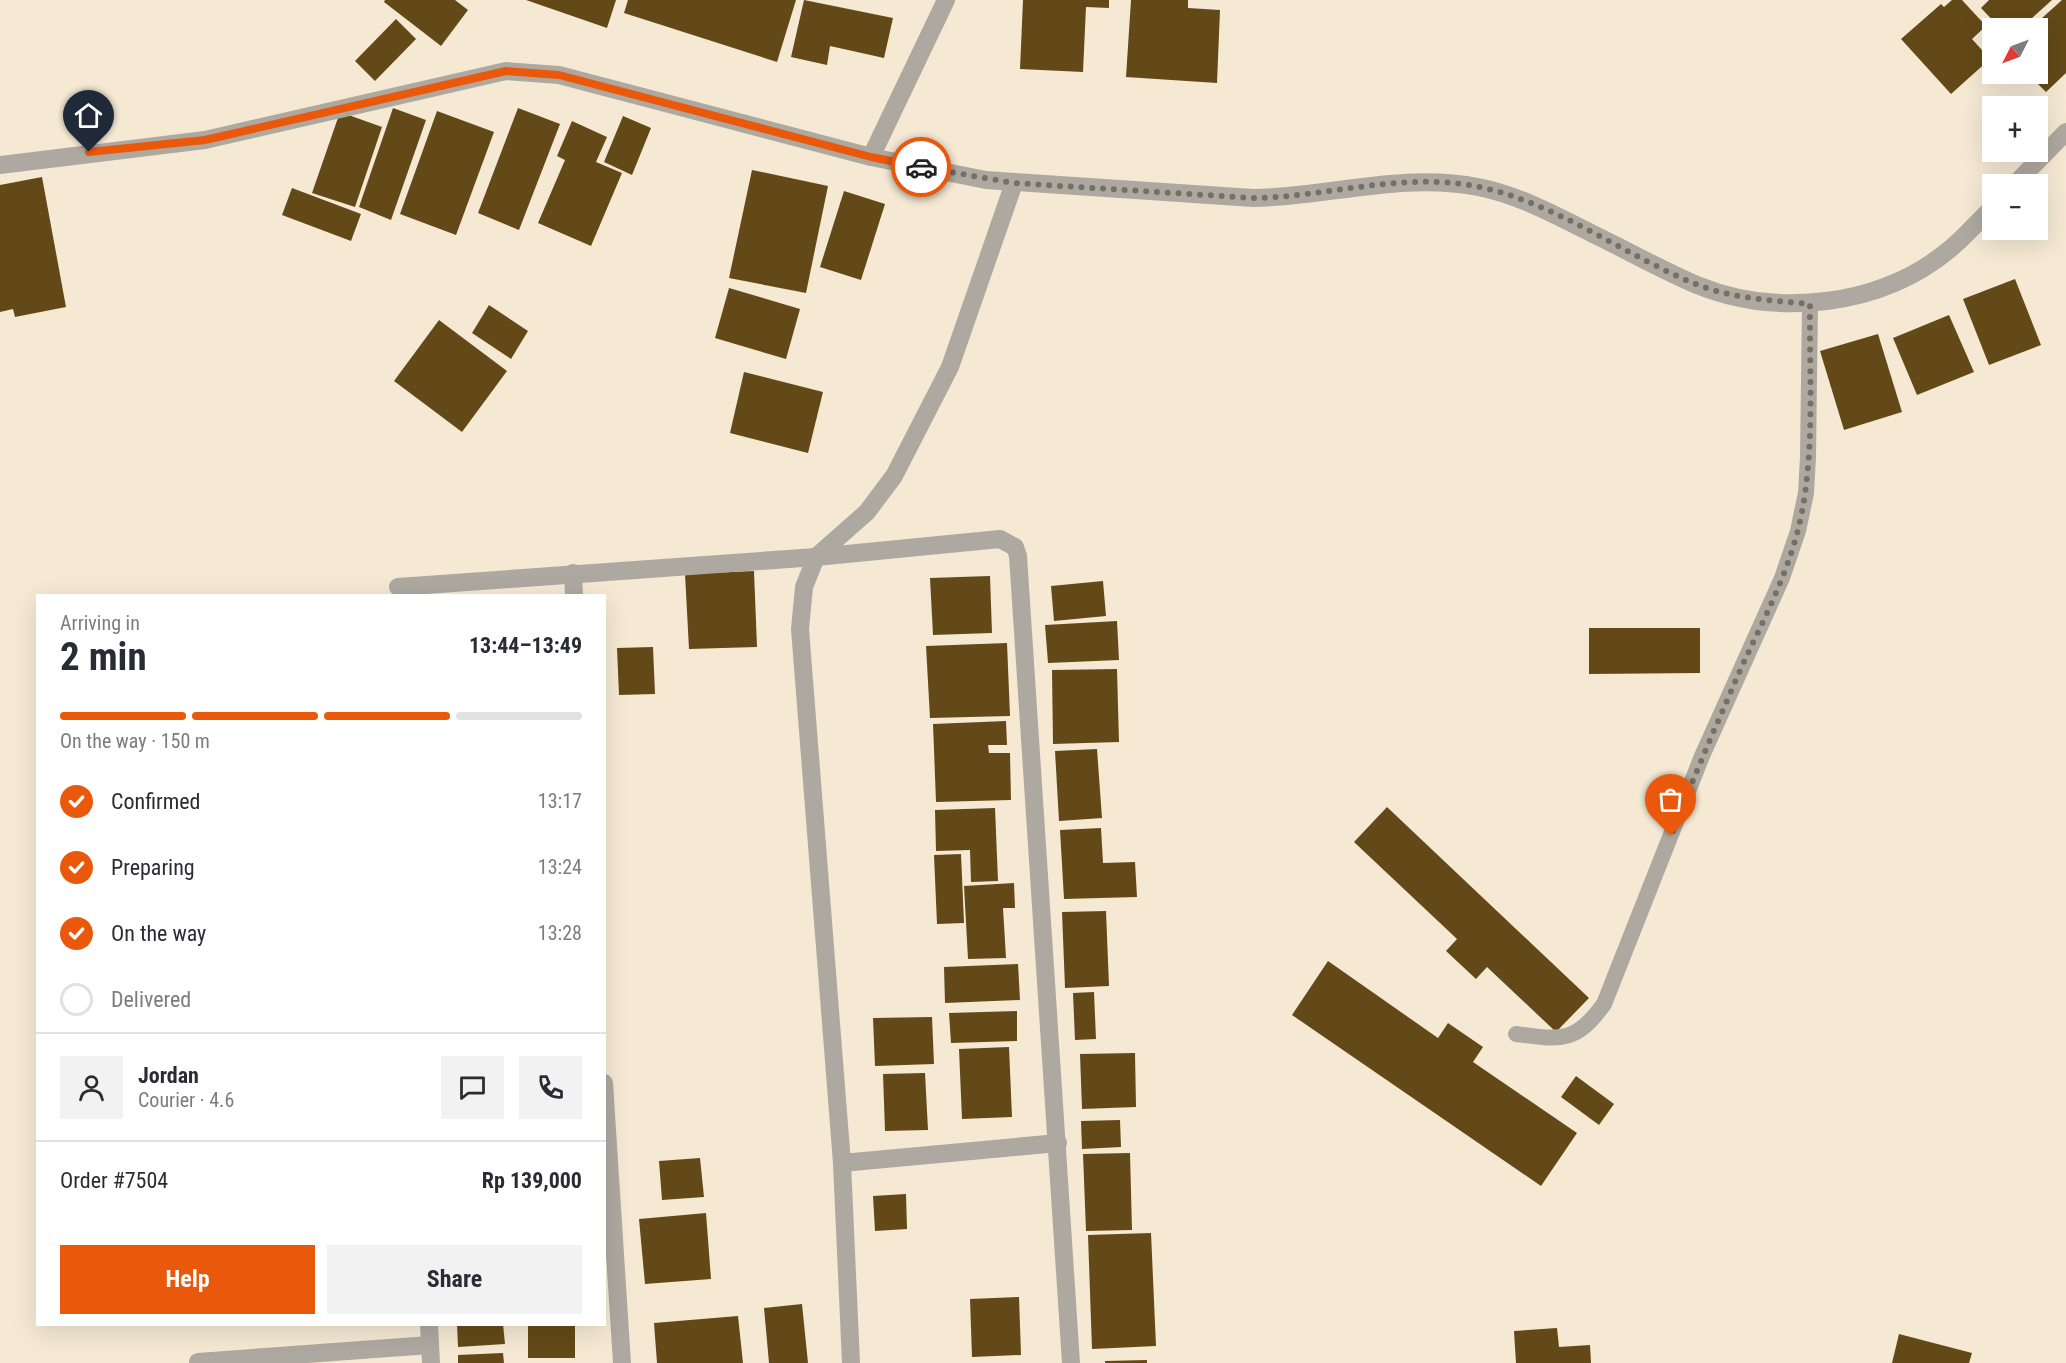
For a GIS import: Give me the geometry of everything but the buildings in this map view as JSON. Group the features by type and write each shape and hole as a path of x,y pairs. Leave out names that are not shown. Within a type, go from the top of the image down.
{"street":[{"path":"871,157 946,0"},
{"path":"0,165 205,140 506,71 559,75 871,157 1014,183 1253,198 1291,197 1327,190 1423,181 1479,187 1535,206 1698,285 1736,297 1810,304 1876,291 1911,274 1949,250 1982,218"},
{"path":"2025,174 2066,132"},
{"path":"851,1363 842,1163 800,628 804,587 816,557 867,512 894,476 950,367 1014,183"},
{"path":"399,586 816,557 1000,539 1015,547 1018,556 1071,1363"},
{"path":"573,573 574,594"},
{"path":"606,1141 622,1363"},
{"path":"842,1163 1058,1143"},
{"path":"198,1362 431,1354 429,1326"}],"lane":[{"path":"1516,1034 1557,1040 1575,1034 1591,1022 1604,1004 1702,756 1782,578 1798,531 1806,493 1810,304"}],"way so far":[{"path":"921,167 1014,183 1253,198 1291,197 1327,190 1423,181 1479,187 1535,206 1698,285 1736,297 1810,304 1808,457 1806,493 1798,531 1782,578 1702,756 1671,836"}],"route":[{"path":"89,152 205,140 506,71 559,75 871,157 921,167"}]}
